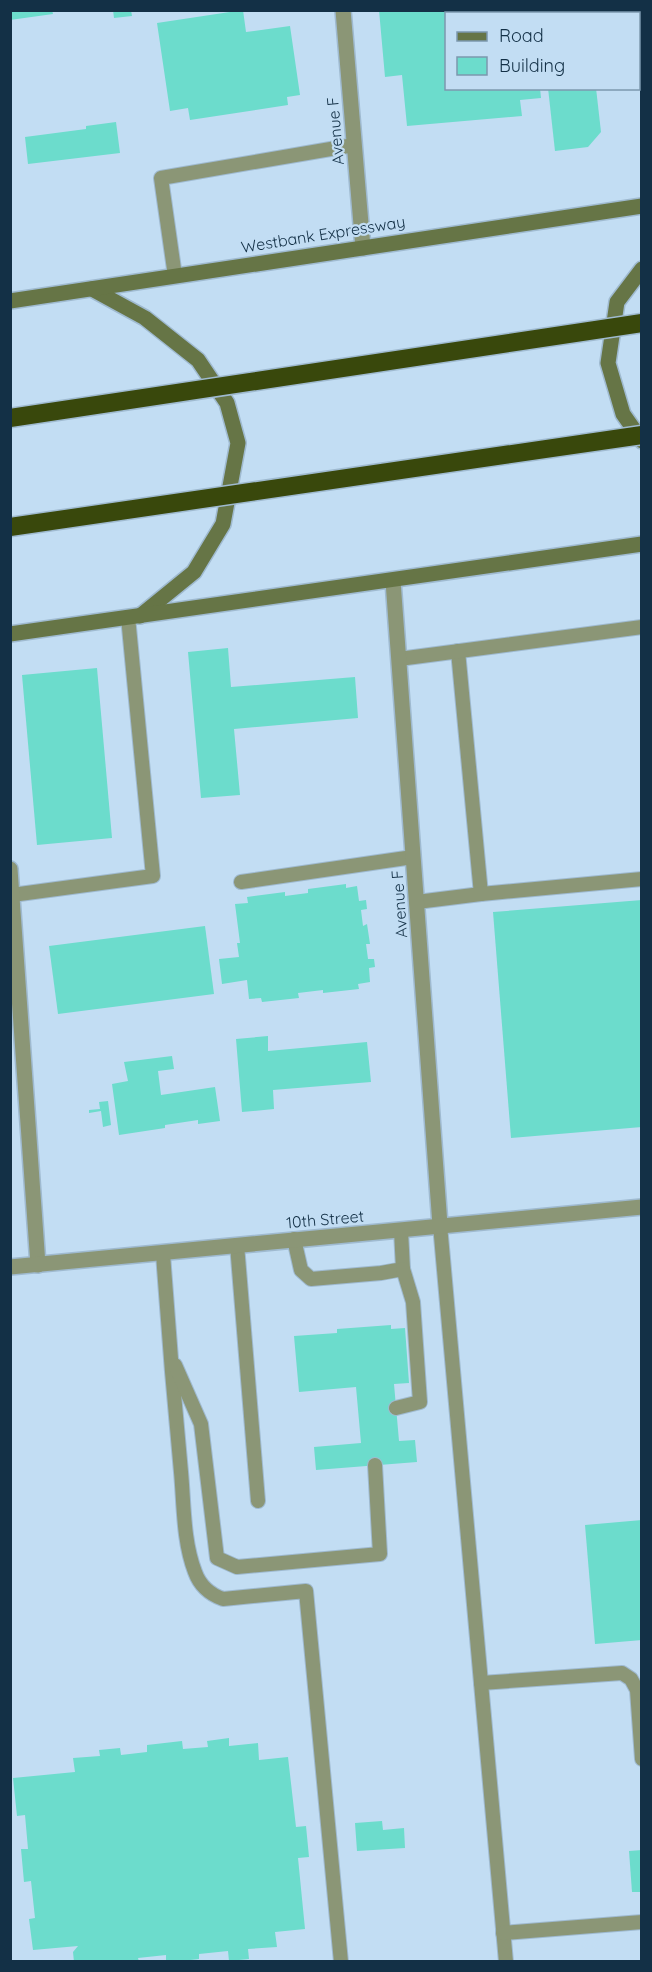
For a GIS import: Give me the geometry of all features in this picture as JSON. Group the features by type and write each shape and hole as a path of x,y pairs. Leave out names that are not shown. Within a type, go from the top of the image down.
{"highway":[{"path":"10,418 642,323"},
{"path":"10,527 642,435"}],"main road":[{"name":"Westbank Expressway","path":"10,301 642,206"},
{"path":"642,269 617,302 608,363 623,414 642,441"},
{"path":"92,289 145,318 198,360 227,403 238,443 223,524 194,572 134,616"},
{"path":"10,634 642,544"}],"street":[{"name":"Avenue F","path":"344,10 363,248"},
{"name":"Avenue F","path":"393,581 440,1225"},
{"path":"10,869 38,1265"},
{"name":"10th Street","path":"10,1267 642,1207"}],"lane":[{"path":"175,276 161,178 354,145"},
{"path":"12,895 153,876 134,616"},
{"path":"399,659 642,627"},
{"path":"458,651 481,894"},
{"path":"241,882 413,857"},
{"path":"417,902 642,879"},
{"path":"440,1225 506,1962"},
{"path":"396,1408 420,1402 413,1302 403,1269 401,1231"},
{"path":"294,1239 301,1270 312,1279 403,1269"},
{"path":"237,1245 258,1501"},
{"path":"163,1252 169,1352 187,1536 195,1571 201,1584 211,1594 223,1599 306,1591 341,1962"},
{"path":"169,1352 201,1424 217,1558 237,1567 380,1554 375,1465"},
{"path":"481,1683 622,1673 631,1679 637,1690 642,1760"},
{"path":"503,1933 642,1922"}],"building":[{"path":"10,10 52,10 53,14 10,20"},
{"path":"113,10 131,10 132,16 114,18"},
{"path":"243,10 246,32 290,26 300,95 287,97 288,105 190,120 188,108 170,111 157,23"},
{"path":"379,10 533,10 533,12 445,12 445,90 540,90 541,98 520,100 522,116 407,126 402,75 385,77"},
{"path":"539,10 642,10 642,29 640,29 640,12 540,12"},
{"path":"548,90 596,90 601,132 588,147 555,151"},
{"path":"116,122 120,153 28,164 25,137 86,129 86,126"},
{"path":"228,648 231,687 355,677 358,718 234,729 240,795 201,798 188,652"},
{"path":"97,668 112,838 37,845 22,675"},
{"path":"346,884 346,888 357,886 359,901 366,900 367,909 361,910 363,926 367,924 370,944 366,944 368,959 374,959 375,967 369,968 370,982 358,984 359,989 298,993 299,998 262,1002 261,998 249,999 247,980 222,984 219,959 239,957 237,943 240,943 235,904 248,903 247,897 285,892 285,896 308,893 308,889"},
{"path":"642,900 642,1127 511,1138 493,912"},
{"path":"205,926 214,994 58,1014 49,946"},
{"path":"268,1036 268,1051 367,1042 371,1082 273,1090 274,1109 242,1112 236,1039"},
{"path":"172,1056 174,1069 158,1071 161,1095 215,1087 220,1121 198,1124 198,1120 119,1135 112,1084 128,1081 124,1062"},
{"path":"108,1101 111,1125 103,1127 101,1111 89,1113 89,1110 100,1109 99,1102"},
{"path":"391,1325 391,1329 405,1328 409,1383 394,1384 399,1441 415,1440 417,1462 316,1470 314,1447 361,1443 356,1387 299,1392 294,1336 337,1333 337,1329"},
{"path":"642,1520 642,1640 595,1644 585,1525"},
{"path":"229,1738 229,1746 258,1743 259,1760 288,1757 296,1827 306,1826 309,1857 298,1858 305,1929 275,1932 277,1947 248,1949 249,1959 229,1961 228,1951 199,1954 199,1959 173,1962 166,1962 166,1955 138,1958 139,1962 74,1962 73,1952 78,1946 33,1950 29,1919 35,1918 31,1881 24,1882 21,1849 28,1849 25,1815 17,1816 13,1778 75,1772 73,1758 100,1756 99,1750 120,1748 121,1755 147,1752 147,1745 182,1741 183,1749 208,1747 207,1741"},
{"path":"382,1821 383,1830 404,1828 405,1848 357,1851 355,1823"},
{"path":"642,1850 642,1892 632,1892 629,1851"}]}
